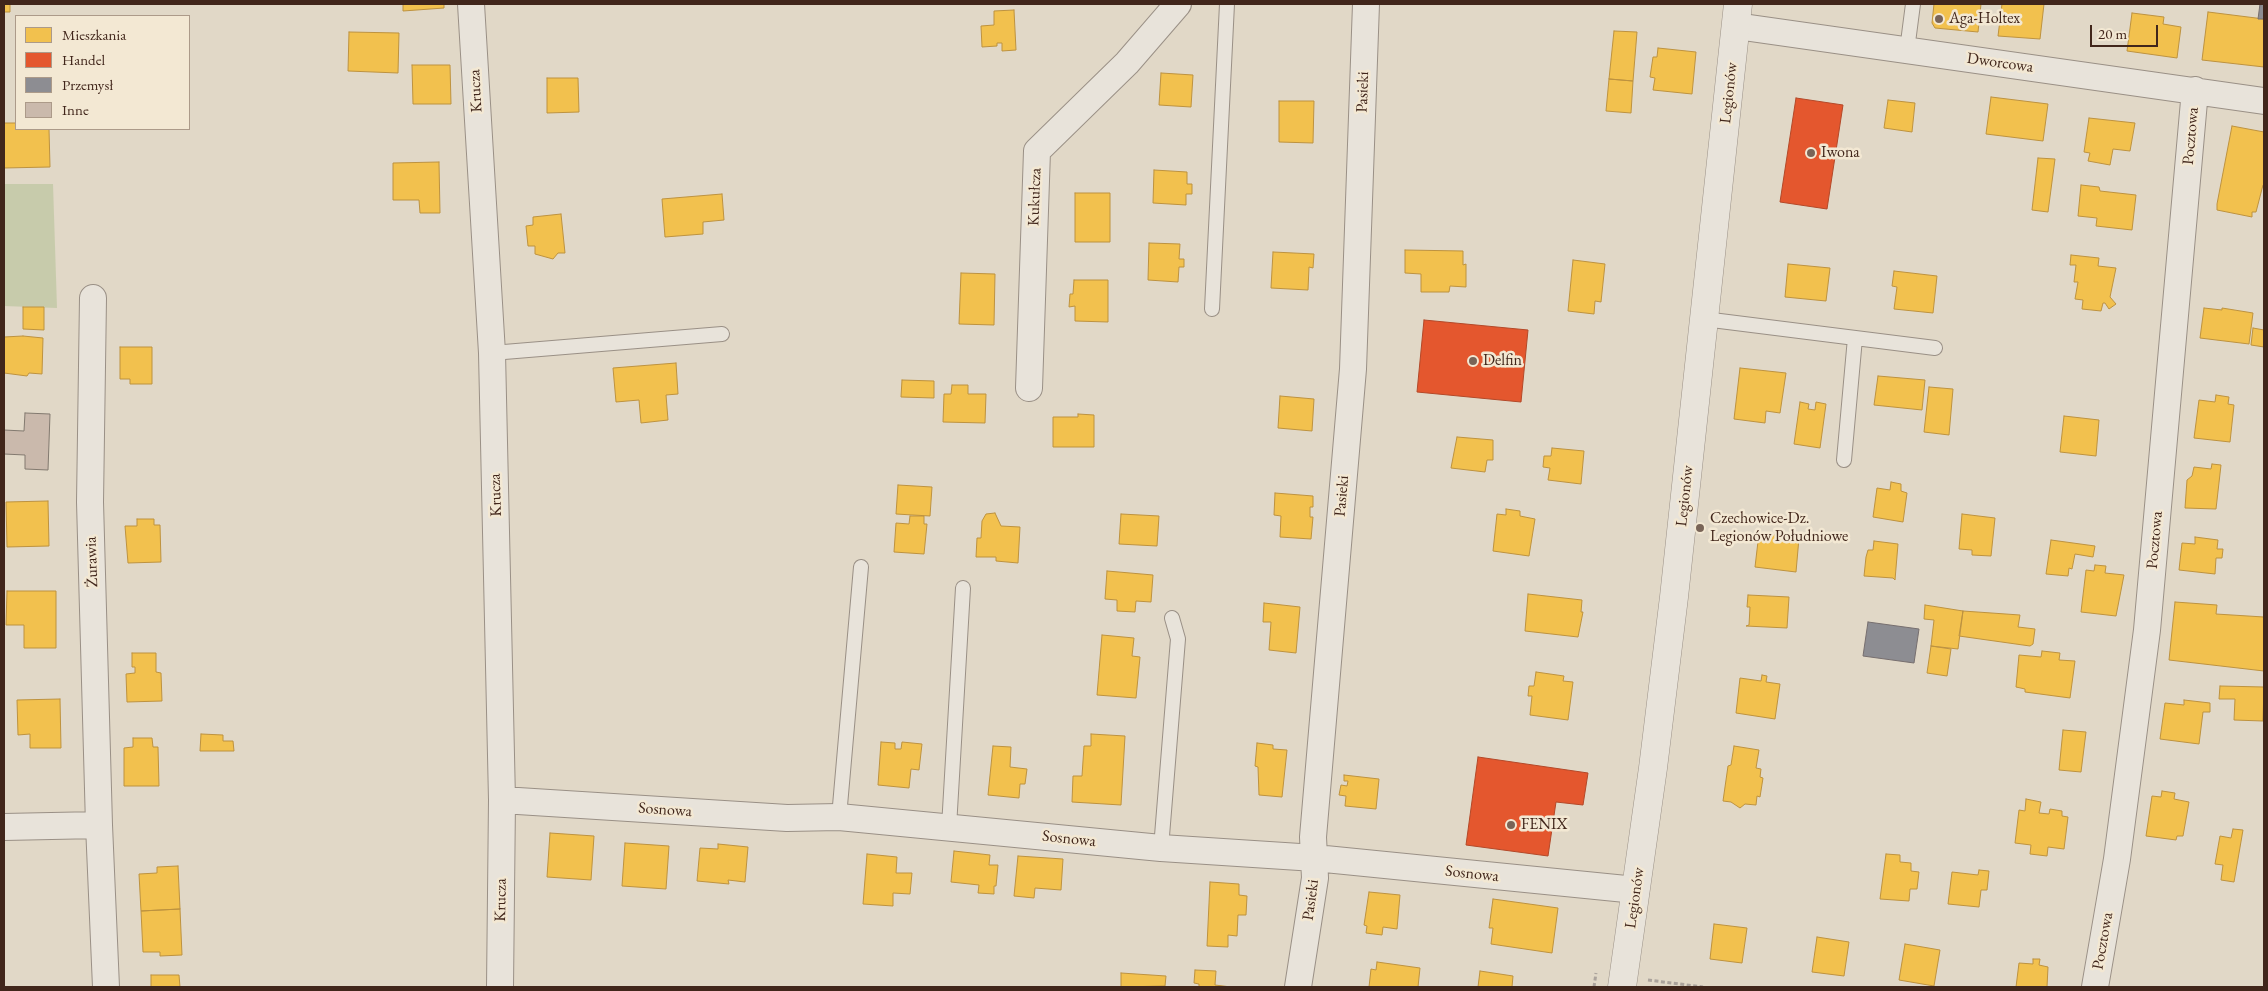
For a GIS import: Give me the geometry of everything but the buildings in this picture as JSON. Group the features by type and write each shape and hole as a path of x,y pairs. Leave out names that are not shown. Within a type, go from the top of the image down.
{"street":[{"name":"Krucza","path":"471,4 492,353 502,800 500,987"},
{"name":"Kukułcza","path":"1029,388 1037,151 1127,63 1178,4"},
{"name":"Pasieki","path":"1298,987 1315,878 1313,837 1353,369 1366,4"},
{"name":"Dworcowa","path":"1737,15 1907,50 2264,101"},
{"name":"Legionów","path":"1623,987 1673,606 1737,15"},
{"name":"Pocztowa","path":"2095,987 2117,859 2147,630 2195,90"},
{"name":"Żurawia","path":"93,298 90,502 99,825 106,987"},
{"name":"Sosnowa","path":"502,800 787,818 839,817 1161,848 1315,858 1636,890"},
{"path":"4,827 99,825"}],"lane":[{"path":"1212,309 1227,4"},
{"path":"1907,50 1913,4"},
{"path":"1704,319 1935,348"},
{"path":"492,353 722,334"},
{"path":"1844,460 1855,338"},
{"path":"839,817 861,567"},
{"path":"949,827 963,588"},
{"path":"1161,848 1178,639 1172,618"}],"green space":[{"path":"4,184 53,184 57,308 4,306"}],"place":[{"name":"Aga-Holtex","path":"1939,19"},
{"name":"Iwona","path":"1811,153"},
{"name":"Delfin","path":"1473,361"},
{"name":"Czechowice-Dz. Legionów Południowe","path":"1700,528"},
{"name":"FENIX","path":"1511,825"}]}
